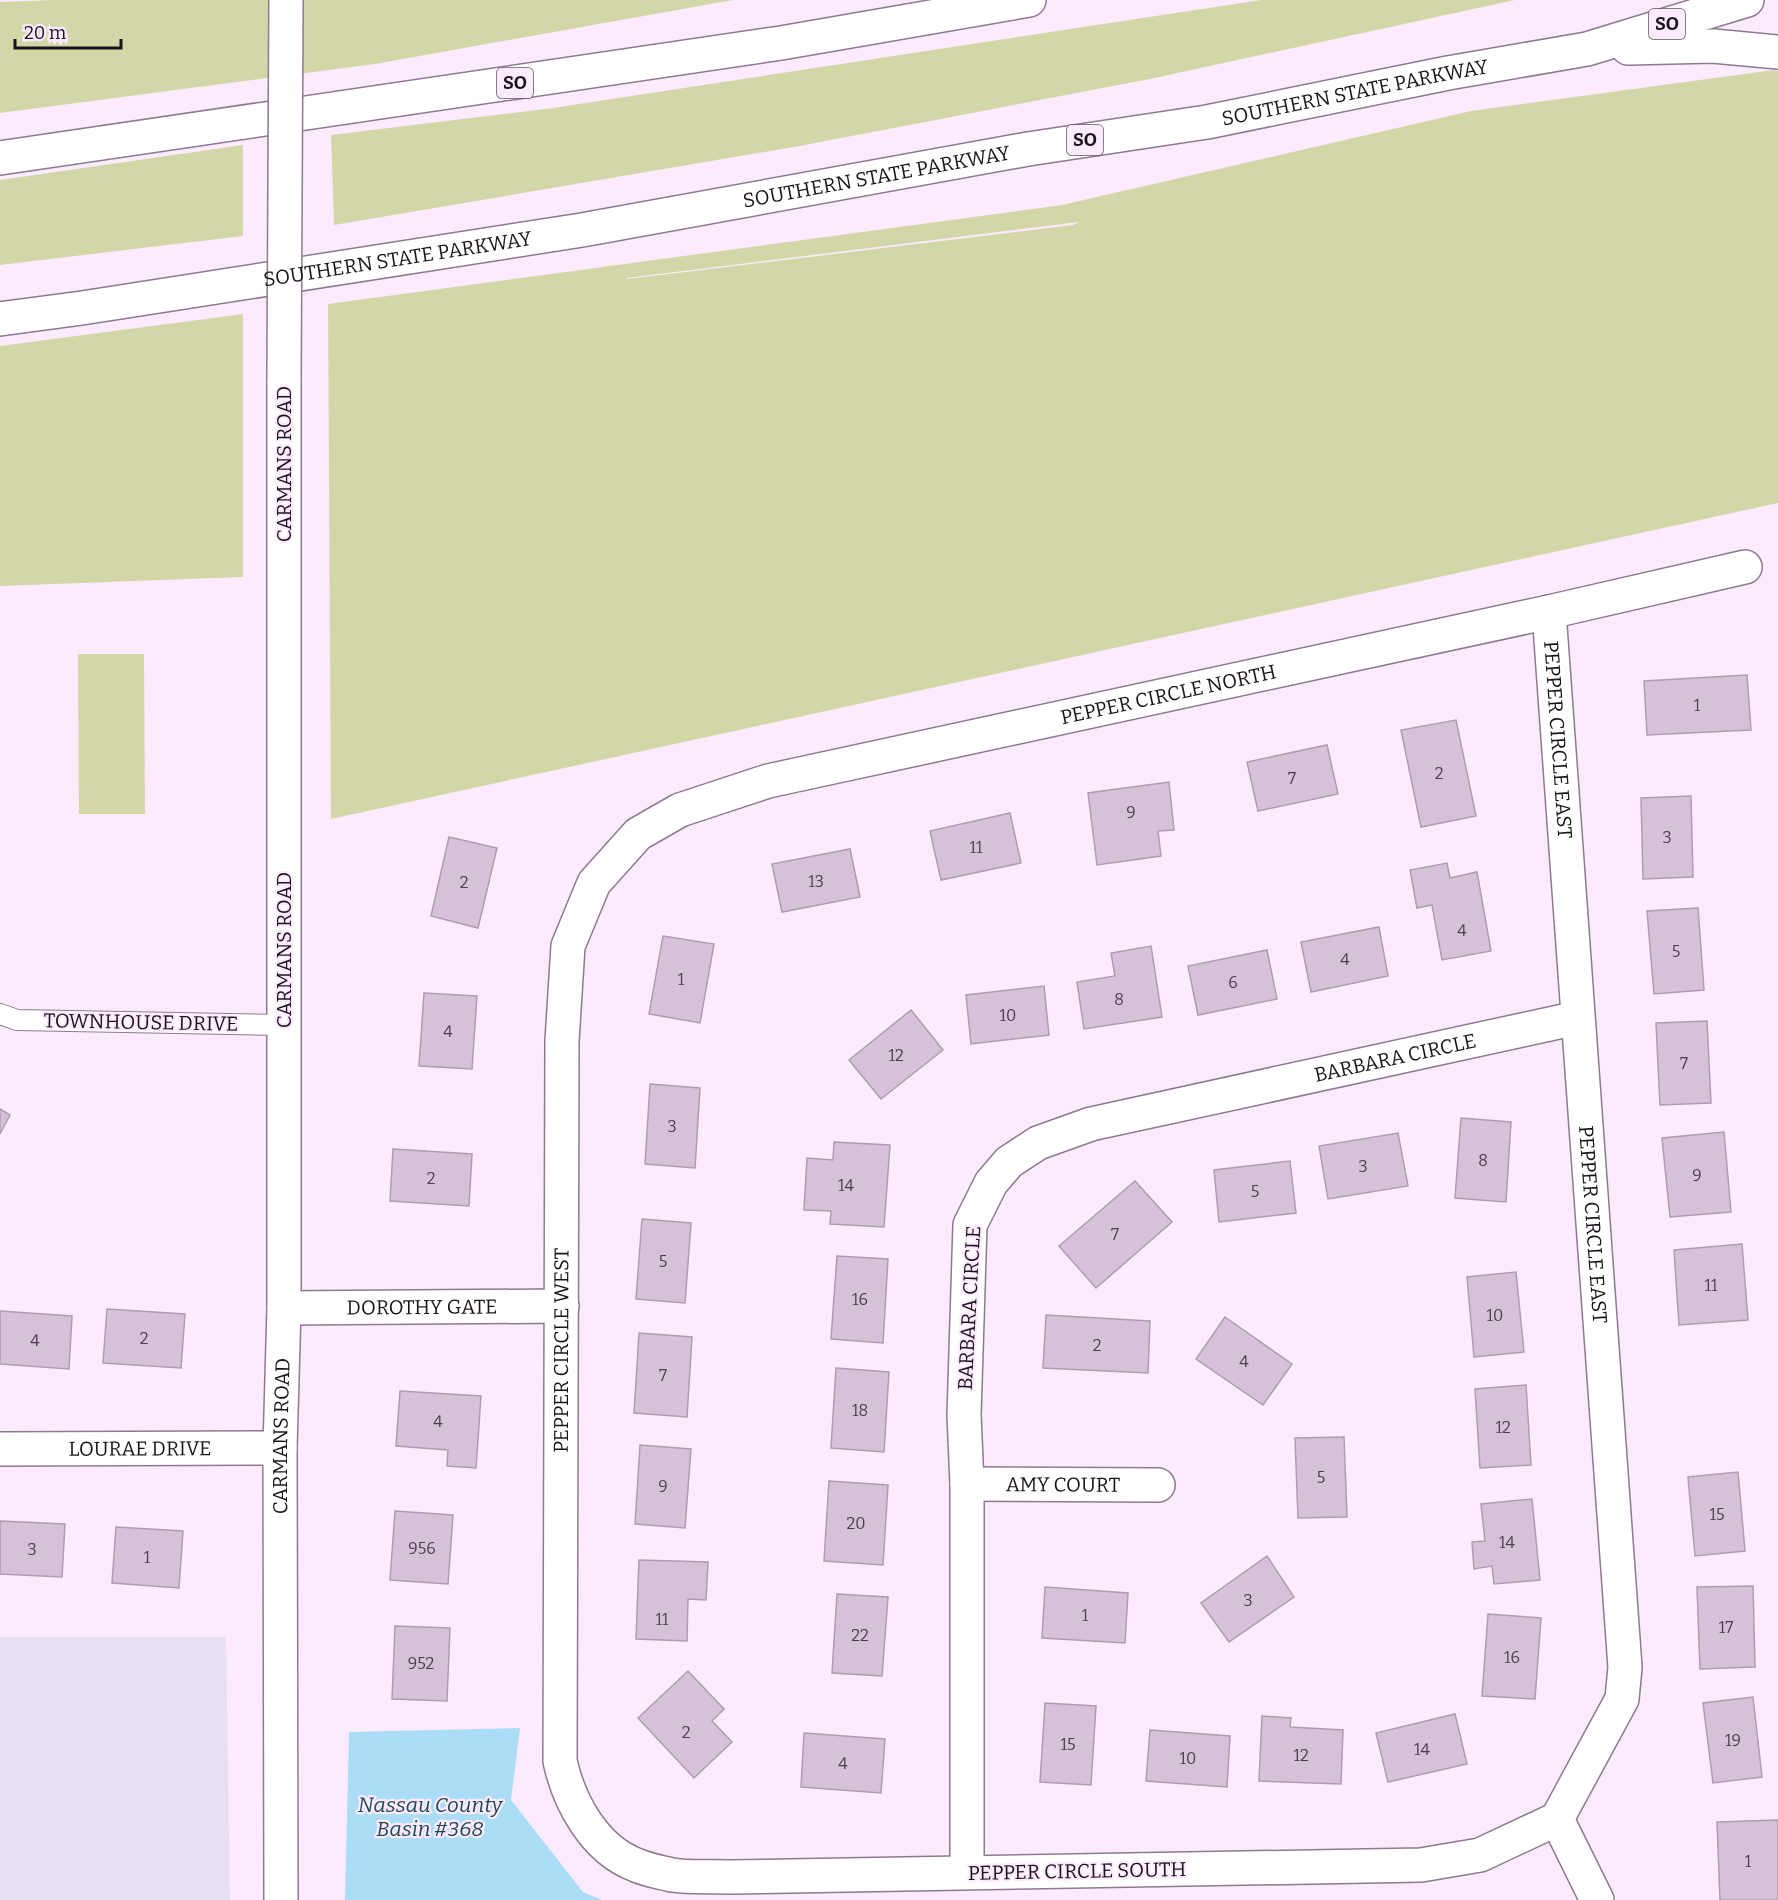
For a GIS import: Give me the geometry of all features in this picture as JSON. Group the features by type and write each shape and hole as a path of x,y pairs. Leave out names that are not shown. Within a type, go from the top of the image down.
{"main road":[{"name":"CARMANS ROAD","path":"281,1900 280,1448 284,1308 286,0"},
{"name":"SO","path":"0,158 770,45 1029,0"},
{"name":"SOUTHERN STATE PARKWAY","path":"0,319 582,230 1028,149 1207,122 1587,49 1747,0"},
{"path":"1587,49 1713,46 1778,52"},
{"name":"PEPPER CIRCLE NORTH","path":"612,863 638,834 681,810 768,782 1549,612 1745,567"},
{"name":"PEPPER CIRCLE EAST","path":"1549,612 1625,1667 1622,1699 1557,1818"},
{"name":"PEPPER CIRCLE WEST","path":"599,1837 582,1819 565,1784 561,1761 562,1041 568,946 594,883 612,863"},
{"name":"BARBARA CIRCLE","path":"967,1872 967,1484 963,1415 970,1225 991,1183 1009,1162 1038,1143 1091,1124 1577,1018"},
{"name":"DOROTHY GATE","path":"284,1308 562,1306"},
{"name":"LOURAE DRIVE","path":"0,1449 280,1448"},
{"name":"AMY COURT","path":"967,1484 1158,1485"},
{"path":"1557,1818 1598,1900"},
{"name":"PEPPER CIRCLE SOUTH","path":"599,1837 614,1852 636,1865 674,1875 732,1877 1421,1865 1480,1855 1557,1818"}],"lane":[{"name":"TOWNHOUSE DRIVE","path":"0,1014 17,1020 283,1025"}],"shaded area":[{"path":"0,1637 226,1637 230,1900 0,1900"}],"green space":[{"path":"53,0 733,0 375,64 0,113 0,2"},
{"path":"1261,0 1515,0 1150,79 794,147 334,225 331,135 553,108"},
{"path":"1778,71 1778,503 331,819 328,304 1062,205 1471,111","holes":["1079,222 1073,225 627,279"]},
{"path":"243,145 243,236 0,265 0,180"},
{"path":"243,314 243,577 0,586 0,346"},
{"path":"78,654 144,654 145,814 79,814"}],"water":[{"name":"Nassau County Basin #368","path":"520,1728 511,1800 583,1892 602,1900 345,1900 349,1732"}],"building":[{"path":"1747,675 1751,730 1647,735 1644,681"},
{"path":"1456,720 1476,816 1421,827 1401,730"},
{"path":"1327,745 1338,794 1258,811 1247,762"},
{"path":"1169,782 1174,830 1158,831 1161,856 1097,865 1088,793"},
{"path":"1691,796 1693,877 1643,879 1641,798"},
{"path":"1010,813 1021,863 941,880 930,831"},
{"path":"449,837 497,848 478,928 431,916"},
{"path":"850,849 860,897 782,912 772,864"},
{"path":"1447,863 1450,878 1477,872 1491,951 1442,960 1432,905 1417,908 1410,870"},
{"path":"1698,908 1704,990 1654,994 1647,911"},
{"path":"1379,927 1388,976 1311,992 1301,942"},
{"path":"663,936 714,944 700,1023 649,1014"},
{"path":"1151,946 1162,1017 1084,1029 1077,982 1115,976 1111,953"},
{"path":"1267,950 1277,999 1198,1015 1188,966"},
{"path":"1044,986 1049,1035 971,1044 966,995"},
{"path":"424,993 477,996 472,1069 419,1066"},
{"path":"911,1010 943,1050 881,1099 849,1060"},
{"path":"1707,1021 1711,1103 1660,1105 1656,1023"},
{"path":"650,1084 700,1088 695,1168 645,1164"},
{"path":"0,1109 10,1115 0,1134"},
{"path":"1461,1118 1511,1122 1506,1202 1455,1198"},
{"path":"1724,1132 1731,1212 1670,1217 1662,1138"},
{"path":"1398,1133 1408,1186 1328,1199 1319,1146"},
{"path":"834,1142 890,1145 884,1227 830,1224 831,1211 804,1210 807,1158 833,1160"},
{"path":"393,1149 472,1154 469,1206 390,1201"},
{"path":"1290,1161 1296,1213 1219,1222 1214,1170"},
{"path":"1135,1181 1172,1222 1096,1288 1059,1246"},
{"path":"642,1219 691,1223 685,1303 636,1299"},
{"path":"1742,1244 1748,1320 1679,1325 1674,1250"},
{"path":"837,1256 888,1259 883,1343 831,1339"},
{"path":"1516,1272 1524,1352 1474,1357 1467,1277"},
{"path":"107,1309 185,1314 181,1368 103,1363"},
{"path":"0,1311 72,1316 69,1369 0,1364"},
{"path":"1046,1315 1150,1321 1148,1373 1043,1368"},
{"path":"1225,1317 1292,1364 1263,1405 1196,1359"},
{"path":"639,1333 692,1337 687,1417 634,1413"},
{"path":"836,1368 889,1372 884,1452 831,1448"},
{"path":"1526,1385 1531,1465 1480,1468 1475,1389"},
{"path":"400,1391 481,1396 476,1468 447,1466 448,1450 396,1446"},
{"path":"1344,1437 1347,1517 1298,1518 1295,1438"},
{"path":"640,1445 691,1449 685,1528 635,1524"},
{"path":"1738,1472 1745,1551 1695,1556 1688,1477"},
{"path":"829,1481 888,1485 883,1565 824,1561"},
{"path":"1532,1499 1540,1580 1494,1584 1492,1566 1474,1569 1472,1542 1485,1541 1481,1504"},
{"path":"395,1511 453,1515 448,1584 390,1580"},
{"path":"0,1521 65,1524 62,1577 0,1574"},
{"path":"116,1527 183,1531 179,1588 112,1583"},
{"path":"1267,1556 1294,1597 1229,1642 1201,1603"},
{"path":"639,1560 708,1562 706,1600 688,1599 687,1641 636,1639"},
{"path":"1753,1586 1755,1667 1700,1669 1697,1587"},
{"path":"1045,1587 1128,1593 1125,1643 1042,1638"},
{"path":"837,1594 888,1597 882,1676 832,1673"},
{"path":"1488,1614 1541,1618 1535,1699 1482,1696"},
{"path":"395,1626 450,1628 447,1701 392,1699"},
{"path":"688,1671 724,1709 712,1721 732,1742 694,1778 638,1718"},
{"path":"1753,1697 1762,1777 1713,1783 1703,1703"},
{"path":"1045,1703 1096,1706 1091,1785 1040,1782"},
{"path":"1455,1714 1467,1764 1388,1782 1376,1733"},
{"path":"1262,1716 1291,1718 1290,1727 1343,1730 1341,1784 1259,1781"},
{"path":"1150,1730 1230,1736 1227,1787 1146,1781"},
{"path":"804,1733 885,1739 881,1793 801,1787"},
{"path":"1778,1820 1778,1900 1720,1900 1717,1822"}]}
